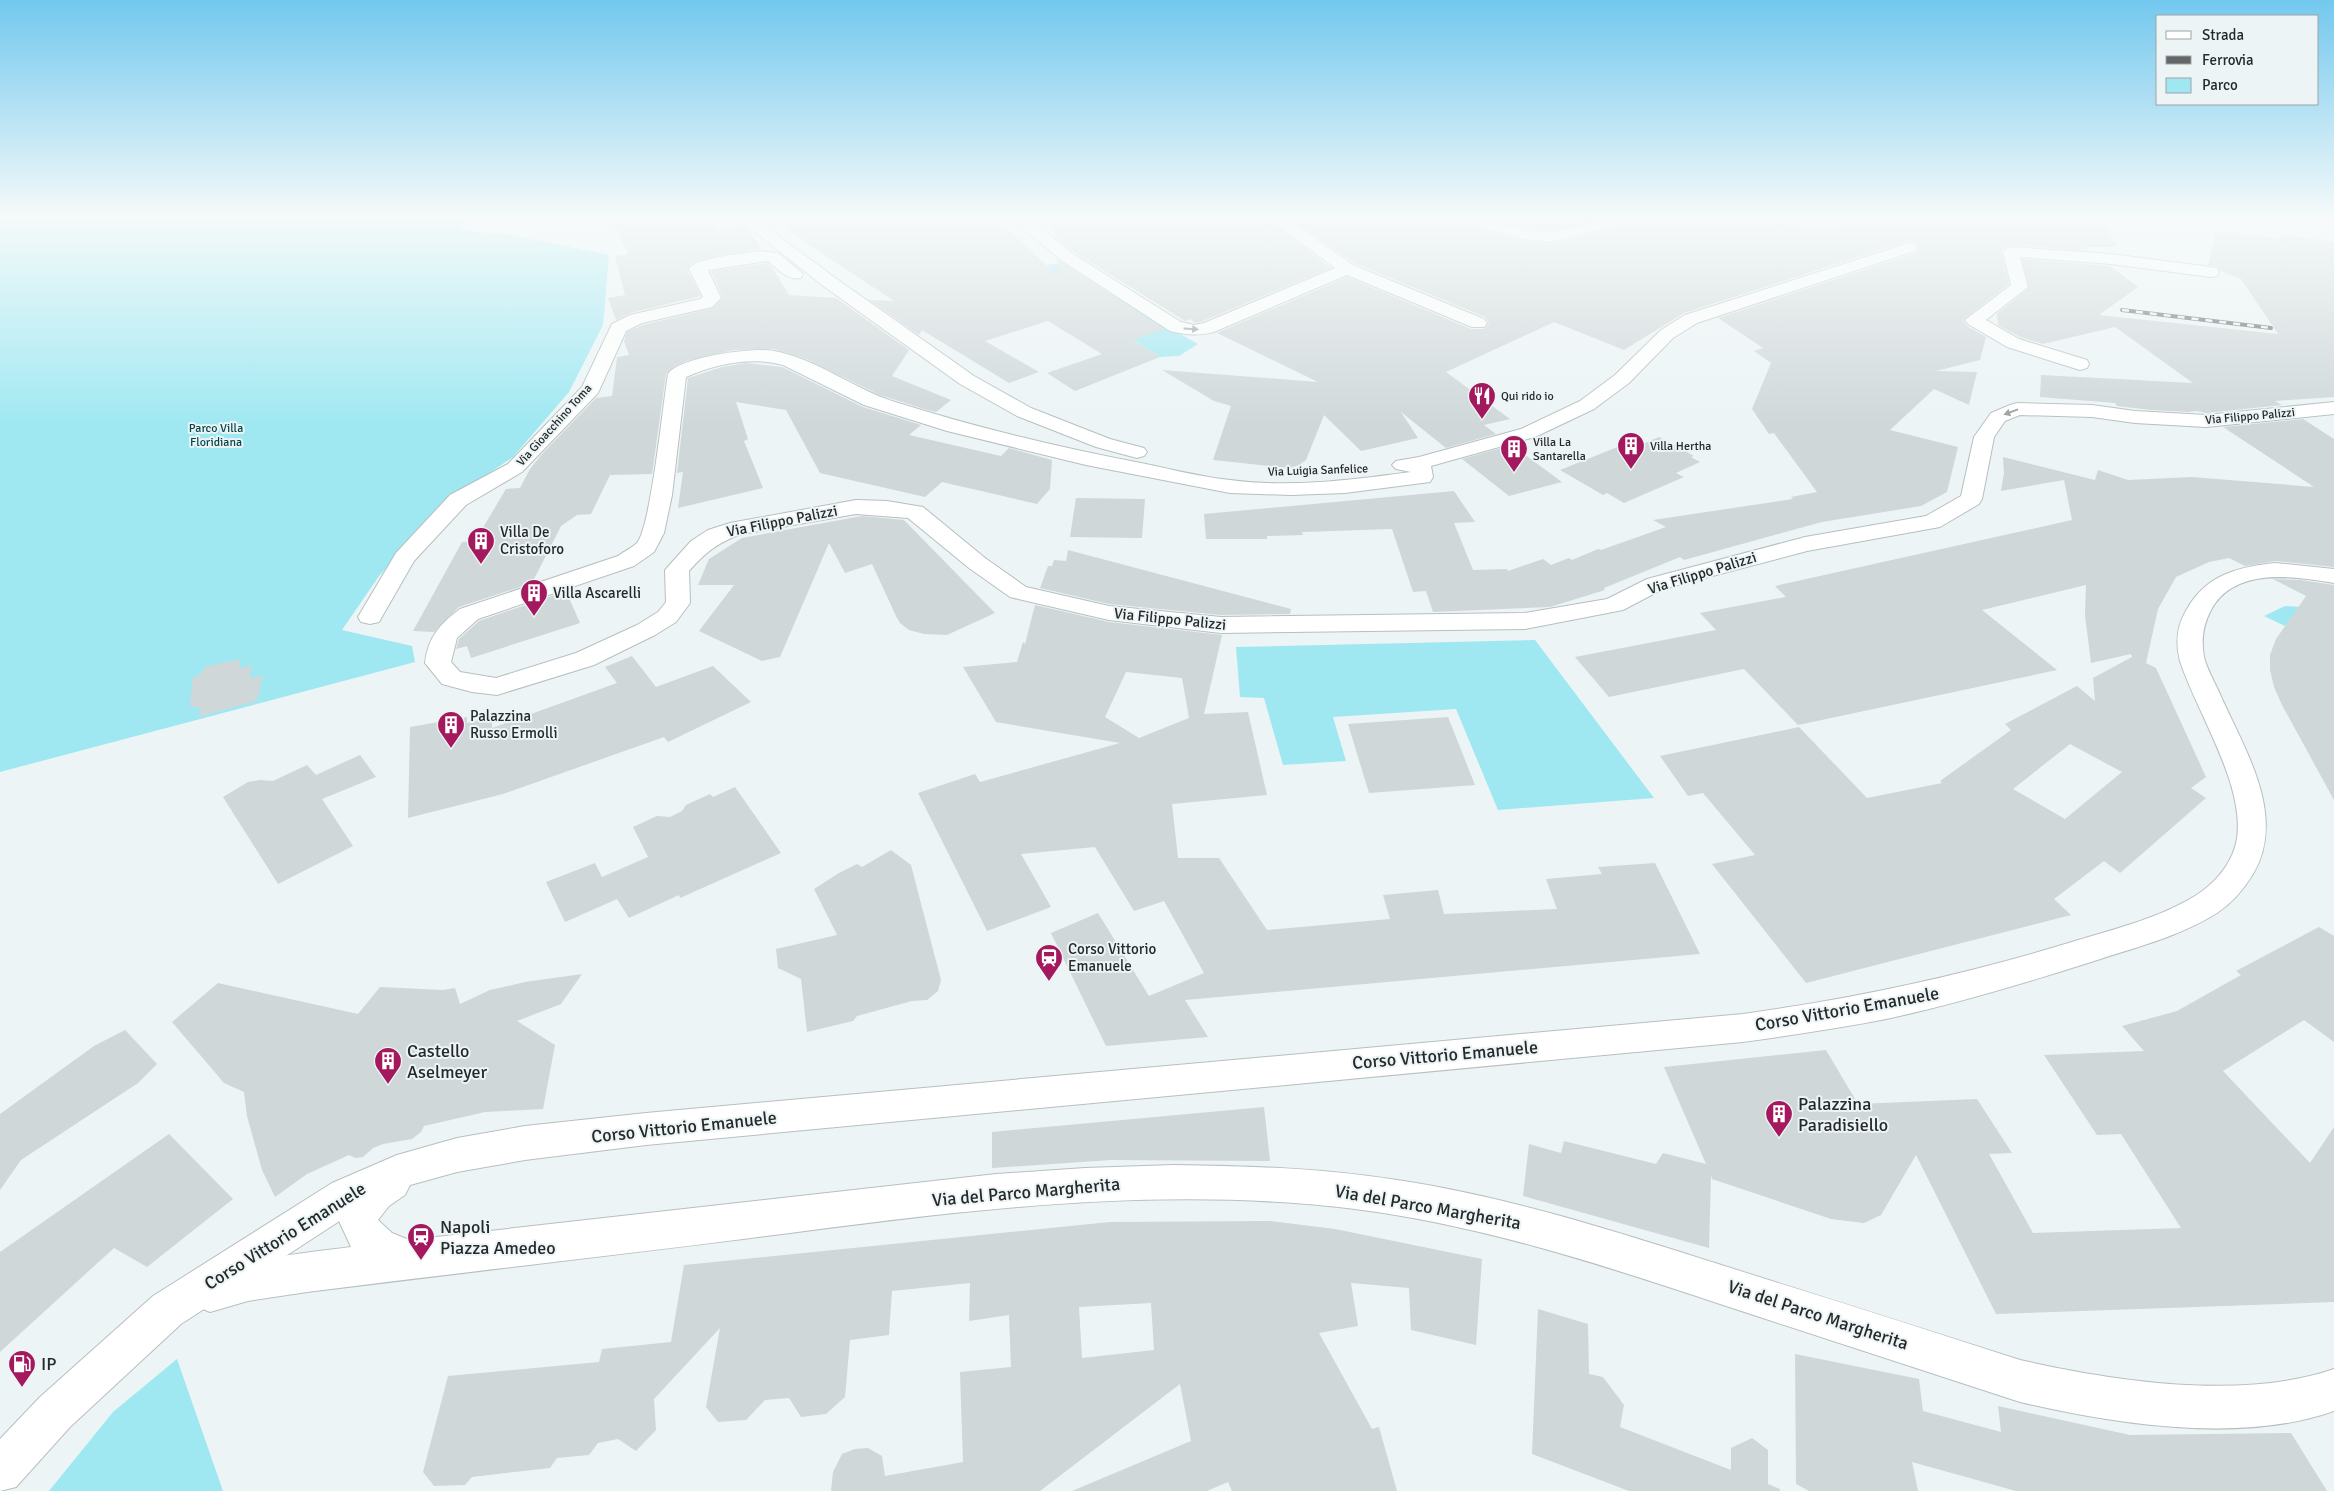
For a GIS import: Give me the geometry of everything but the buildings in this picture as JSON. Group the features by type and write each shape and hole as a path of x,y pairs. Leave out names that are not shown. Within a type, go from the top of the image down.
{"street":[{"name":"Via Gioacchino Toma","path":"370,618 404,558 458,500 515,468 591,389 618,328 636,320 706,303 712,298 707,288"},
{"name":"Via Luigia Sanfelice","path":"837,288 967,380 1024,412 1102,443 1169,461 1267,472 1354,470 1420,463 1528,434 1587,406 1622,379 1667,334 1690,318 1785,288"},
{"path":"1113,288 1176,327 1194,330 1208,328 1305,288"},
{"path":"1390,288 1478,323"},
{"path":"2019,288 1974,320 2013,343 2080,364"},
{"name":"Via Filippo Palizzi","path":"1420,463 1422,477 1344,487 1291,489 1230,487 1086,459 954,428 871,401 790,361 773,356 756,355 703,363 677,374 661,496 653,533 646,546 626,561 469,614 451,627 440,644 438,663 451,678 472,684 497,687 585,659 646,630 667,617 678,602 677,570 699,546 716,535 738,528 856,507 887,508 915,512 977,564 1018,592 1109,613 1221,625 1525,621 1614,605 1656,584 1805,544 1932,522 1970,499 1984,437 2034,424 2135,417 2206,421 2334,408"},
{"name":"Corso Vittorio Emanuele","path":"0,1470 55,1412 167,1310 345,1196 397,1172 436,1159 525,1143 646,1129 1742,1028 1831,1015 1914,999 2012,974 2139,934 2199,908 2216,897 2228,886 2243,864 2252,844 2252,818 2237,761 2215,718 2191,655 2191,626 2205,595 2220,583 2237,576 2274,571 2334,576"},
{"path":"409,1259 390,1254 369,1240 358,1221 361,1211 368,1201 389,1184 436,1159"},
{"name":"Via del Parco Margherita","path":"167,1310 227,1286 274,1277 409,1259 974,1194 1150,1183 1264,1184 1394,1197 1555,1232 2020,1381 2074,1394 2122,1401 2211,1406 2287,1400 2334,1390"}],"green space":[{"name":"Parco Villa Floridiana","path":"0,288 606,288 603,325 569,392 513,457 451,499 379,576 342,630 412,646 415,662 0,772"},
{"path":"1028,288 1099,288 1198,344 1179,356 1160,357 1060,293"},
{"path":"2285,606 2300,607 2285,626 2264,616"},
{"path":"1535,640 1654,798 1498,810 1456,709 1333,717 1346,761 1283,765 1264,698 1240,697 1236,647"},
{"path":"177,1359 223,1491 49,1491 113,1412"}],"railway":[{"path":"2122,310 2271,328"}],"place":[{"name":"Qui rido io","path":"1482,420"},
{"name":"Villa Hertha","path":"1631,470"},
{"name":"Villa La Santarella","path":"1514,473"},
{"name":"Villa De Cristoforo","path":"481,565"},
{"name":"Villa Ascarelli","path":"534,617"},
{"name":"Palazzina Russo Ermolli","path":"451,749"},
{"name":"Corso Vittorio Emanuele","path":"1049,982"},
{"name":"Castello Aselmeyer","path":"388,1085"},
{"name":"Palazzina Paradisiello","path":"1779,1138"},
{"name":"Napoli Piazza Amedeo","path":"421,1261"},
{"name":"IP","path":"22,1388"}]}
